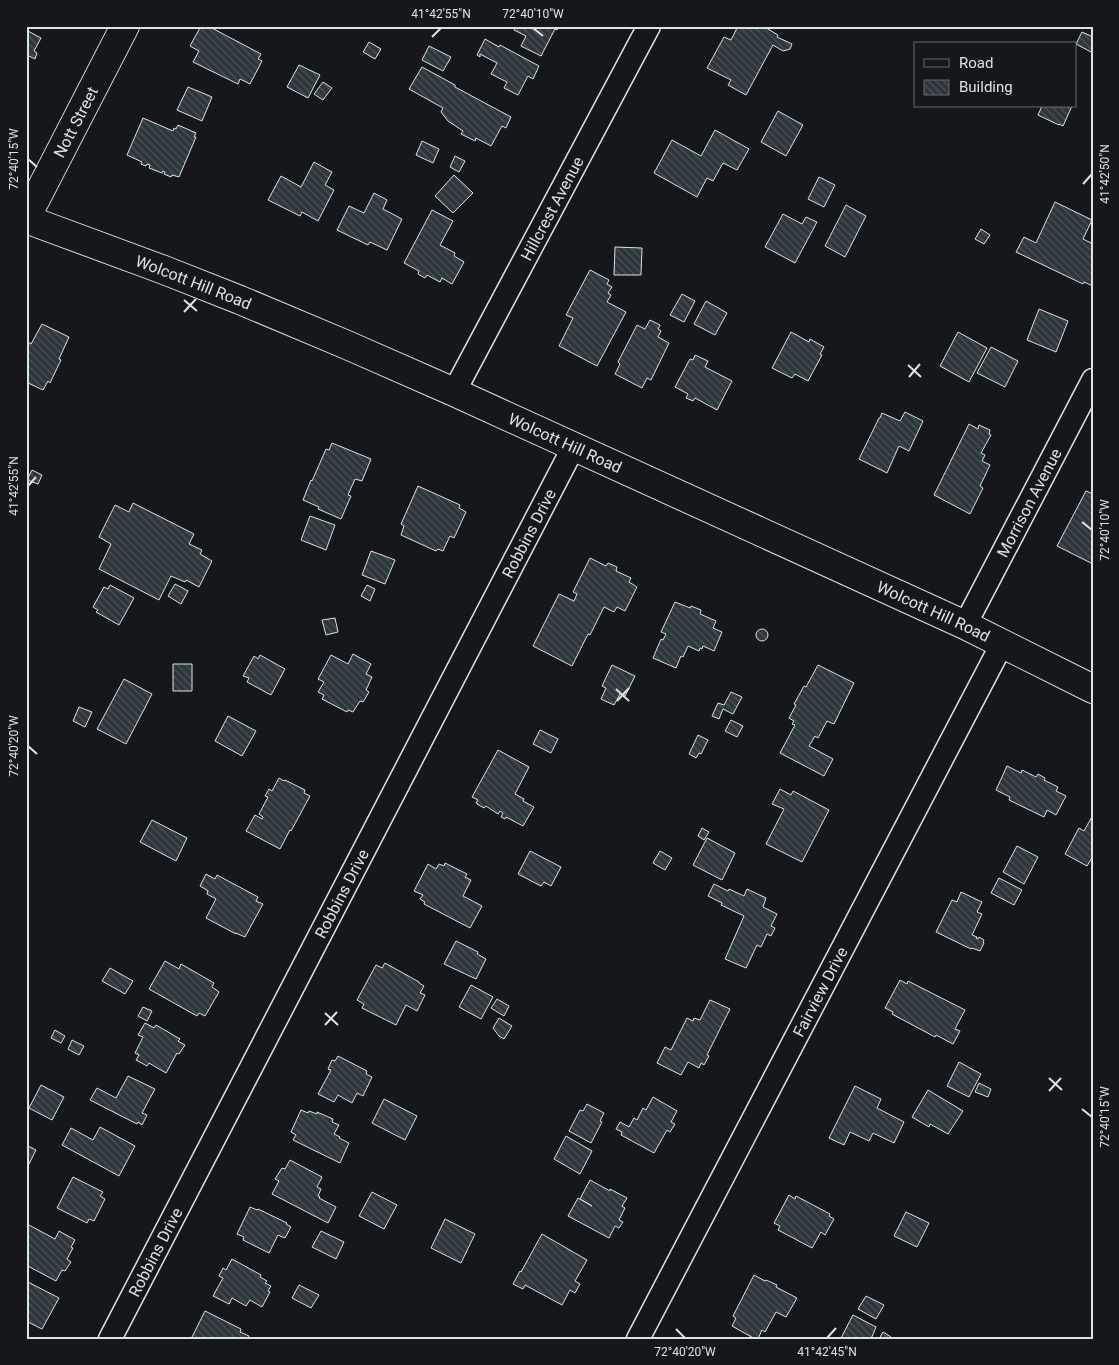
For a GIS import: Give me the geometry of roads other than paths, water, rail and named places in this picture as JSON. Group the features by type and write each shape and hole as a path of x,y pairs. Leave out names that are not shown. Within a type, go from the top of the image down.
{"street":[{"name":"Nott Street","path":"26,218 125,26"},
{"name":"Hillcrest Avenue","path":"454,392 649,26"},
{"name":"Wolcott Hill Road","path":"26,218 240,300 454,392 965,626 1093,689"},
{"name":"Morrison Avenue","path":"965,626 1093,380"},
{"name":"Robbins Drive","path":"110,1339 574,446"},
{"name":"Fairview Drive","path":"638,1339 1002,644"}]}
